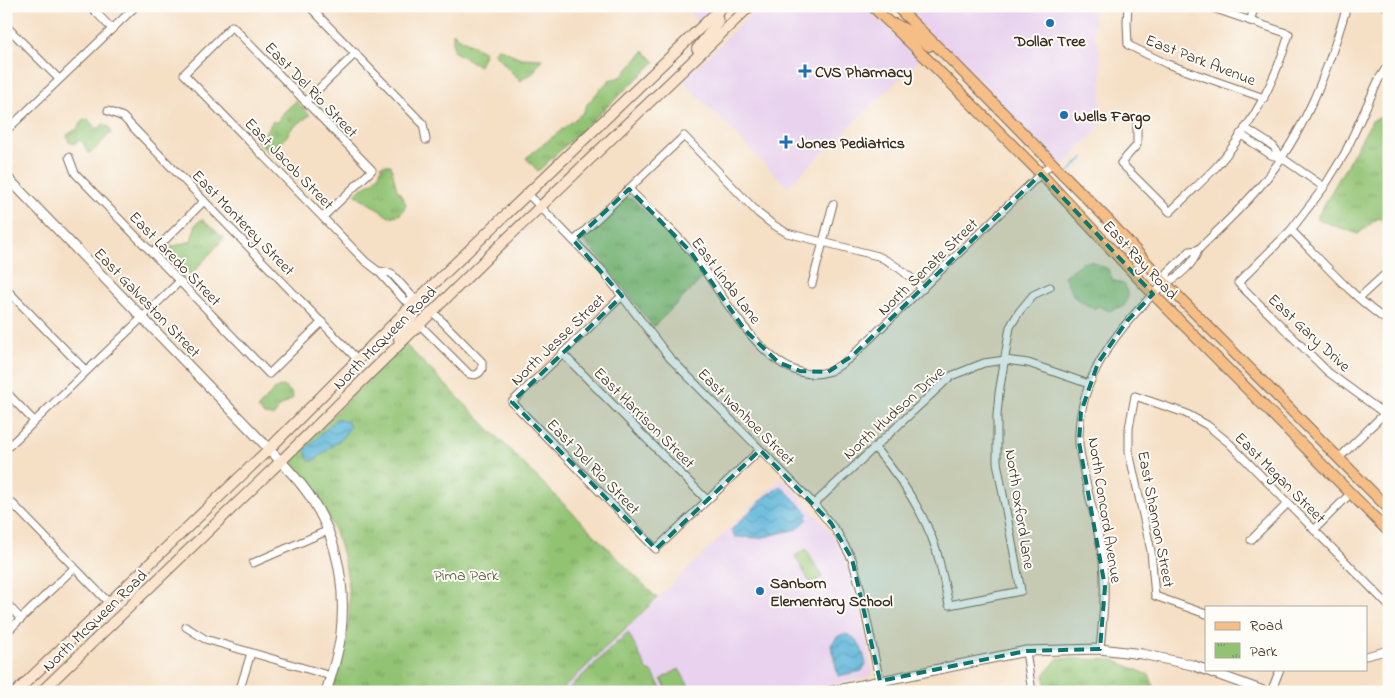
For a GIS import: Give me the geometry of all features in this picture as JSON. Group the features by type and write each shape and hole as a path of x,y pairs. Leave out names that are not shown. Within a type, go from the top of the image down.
{"main road":[{"name":"North McQueen Road","path":"41,692 281,461 432,311 750,6"},
{"name":"East Ray Road","path":"872,6 1041,174 1153,294 1389,532"},
{"name":"East Ray Road","path":"896,6 1110,222 1164,283 1389,509"},
{"name":"North McQueen Road","path":"16,692 269,448 414,303 719,10"},
{"path":"684,69 718,22 719,10"},
{"path":"886,20 912,33 942,58 950,59"},
{"path":"400,342 400,334 417,311 414,303"}],"street":[{"path":"90,6 112,29"},
{"path":"6,131 136,6"},
{"path":"309,6 424,124 426,140"},
{"name":"East Park Avenue","path":"1128,6 1128,45 1168,64 1264,98"},
{"path":"1138,123 1137,145 1121,164 1170,212 1215,167 1245,128 1264,98 1281,62 1289,34 1206,6"},
{"path":"1250,21 1255,6"},
{"name":"North Concord Avenue","path":"1100,648 1105,587 1102,559 1079,442 1081,412 1089,384 1098,363 1108,347 1127,322 1164,283 1168,272 1190,251 1198,250 1250,197 1282,158 1317,95 1333,53 1347,6"},
{"path":"6,26 59,80"},
{"name":"East Del Rio Street","path":"184,74 232,26 372,170 323,217"},
{"path":"305,102 356,53"},
{"path":"1386,68 1345,152 1324,188 1291,230 1359,298 1374,312 1389,322"},
{"name":"East Jacob Street","path":"184,74 365,261 378,271 391,273 412,296 414,303"},
{"name":"East Monterey Street","path":"108,111 123,117 357,359"},
{"path":"1245,128 1273,146 1282,158 1324,188"},
{"path":"1240,134 1271,155 1282,158"},
{"path":"574,241 684,136 758,213 772,224 787,232 878,256 892,262 906,272 922,289"},
{"name":"East Laredo Street","path":"69,157 75,173 270,374 322,322"},
{"name":"North Senate Street","path":"812,373 828,372 840,366 1052,163"},
{"name":"East Galveston Street","path":"8,183 269,448 311,497 328,530 340,575 343,605 341,633 326,692"},
{"name":"East Linda Lane","path":"629,189 690,251 745,330 778,362 790,369 812,373"},
{"name":"East Ivanhoe Street","path":"528,194 602,270 669,357 814,504 837,532 852,559 860,587 882,692"},
{"path":"152,253 204,201"},
{"path":"812,284 833,204"},
{"name":"East Gary Drive","path":"1291,230 1238,283 1328,372 1387,415"},
{"path":"1359,298 1383,276"},
{"path":"6,448 180,281"},
{"name":"North Oxford Lane","path":"875,448 896,472 913,497 925,522 936,550 949,605 1021,591 998,462 997,415 1010,328 1019,312 1033,295 1050,288"},
{"path":"6,289 86,371"},
{"name":"North Jesse Street","path":"512,402 622,296"},
{"path":"419,324 469,374 475,376 478,374 482,369 482,362 432,311"},
{"name":"East Harrison Street","path":"562,353 708,500"},
{"name":"North Hudson Drive","path":"814,504 875,448 935,388 951,376 984,362 1005,360 1028,363 1089,384"},
{"path":"6,392 34,421"},
{"name":"East Megan Street","path":"1135,396 1186,413 1207,425 1229,443 1389,606"},
{"name":"East Shannon Street","path":"1135,396 1129,428 1129,452 1151,551 1155,596 1205,614"},
{"name":"East Del Rio Street","path":"512,402 656,548 708,500"},
{"path":"1339,458 1387,415"},
{"path":"708,500 760,450"},
{"path":"1314,530 1350,494"},
{"path":"6,501 13,504 109,603"},
{"path":"1251,540 1288,503"},
{"path":"253,563 328,530"},
{"path":"6,634 74,568"},
{"path":"6,603 21,619"},
{"path":"186,627 204,639 331,676"},
{"path":"828,692 1026,651 1100,648 1142,654 1205,670"},
{"path":"1368,655 1389,650"},
{"path":"1026,651 1032,692"},
{"path":"240,692 251,653"},
{"path":"1206,670 1266,692"},
{"path":"1271,692 1280,670"}],"highlighted area":[{"path":"1041,174 1153,294 1127,321 1098,363 1081,412 1079,442 1105,587 1100,649 1026,651 880,681 852,559 831,523 760,450 656,549 512,402 622,296 574,241 629,189 690,251 745,330 778,362 800,371 828,372 852,356"}],"shaded area":[{"path":"683,6 714,6 699,23"},
{"path":"759,6 861,6 881,21 920,59 787,187 680,78 699,65"},
{"path":"903,6 1094,6 1094,35 1100,53 1102,86 1100,121 1096,131 1062,167 982,81 947,51"},
{"name":"Sanborn Elementary School","path":"782,478 820,519 839,544 854,583 872,668 869,677 798,692 560,692"}],"green space":[{"path":"453,32 458,37 485,52 479,66 453,51"},
{"path":"498,48 521,58 542,59 533,73 520,81 493,52"},
{"path":"644,51 655,62 538,171 526,158 583,113 588,103 609,80 621,77"},
{"path":"296,101 310,115 292,128 282,143 268,152 255,139 267,131 272,122 278,122 282,114"},
{"path":"1389,114 1389,223 1378,218 1358,234 1316,219 1372,121"},
{"path":"88,119 95,128 100,128 103,124 109,127 111,133 97,148 88,153 83,142 79,140 74,144 69,142 67,135 77,129 83,120"},
{"path":"382,165 391,165 397,188 406,204 401,214 389,217 355,194 375,180"},
{"path":"624,198 633,199 693,261 704,277 653,327 602,260 584,242 585,237"},
{"path":"202,219 224,238 191,275 169,255 171,247 191,241 196,224"},
{"path":"1091,261 1108,269 1113,280 1125,285 1128,296 1124,306 1109,311 1099,306 1093,309 1074,297 1064,276 1081,263"},
{"name":"Pima Park","path":"404,343 657,598 560,692 332,692 345,646 349,614 349,590 346,567 331,523 320,502 292,462 292,457"},
{"path":"282,386 290,391 293,398 280,407 274,416 264,415 258,408 274,390"},
{"path":"806,549 822,577 811,584 795,556"},
{"path":"628,632 647,670 652,672 663,692 565,692"},
{"path":"1058,658 1114,660 1149,675 1156,692 1046,691 1044,675"},
{"path":"679,669 692,692 668,692 661,679"}],"water":[{"path":"337,418 348,422 350,427 342,438 314,461 309,461 305,450"},
{"path":"781,486 809,514 806,517 808,519 797,529 760,538 735,537 731,530 765,497"},
{"path":"843,634 853,637 857,641 862,649 866,664 862,671 838,676 831,645 837,637"}],"waterway":[{"path":"1068,173 1084,157"}],"place":[{"name":"Dollar Tree","path":"1050,23"},
{"name":"CVS Pharmacy","path":"805,71"},
{"name":"Wells Fargo","path":"1064,115"},
{"name":"Jones Pediatrics","path":"786,142"},
{"name":"Sanborn Elementary School","path":"760,591"}]}
